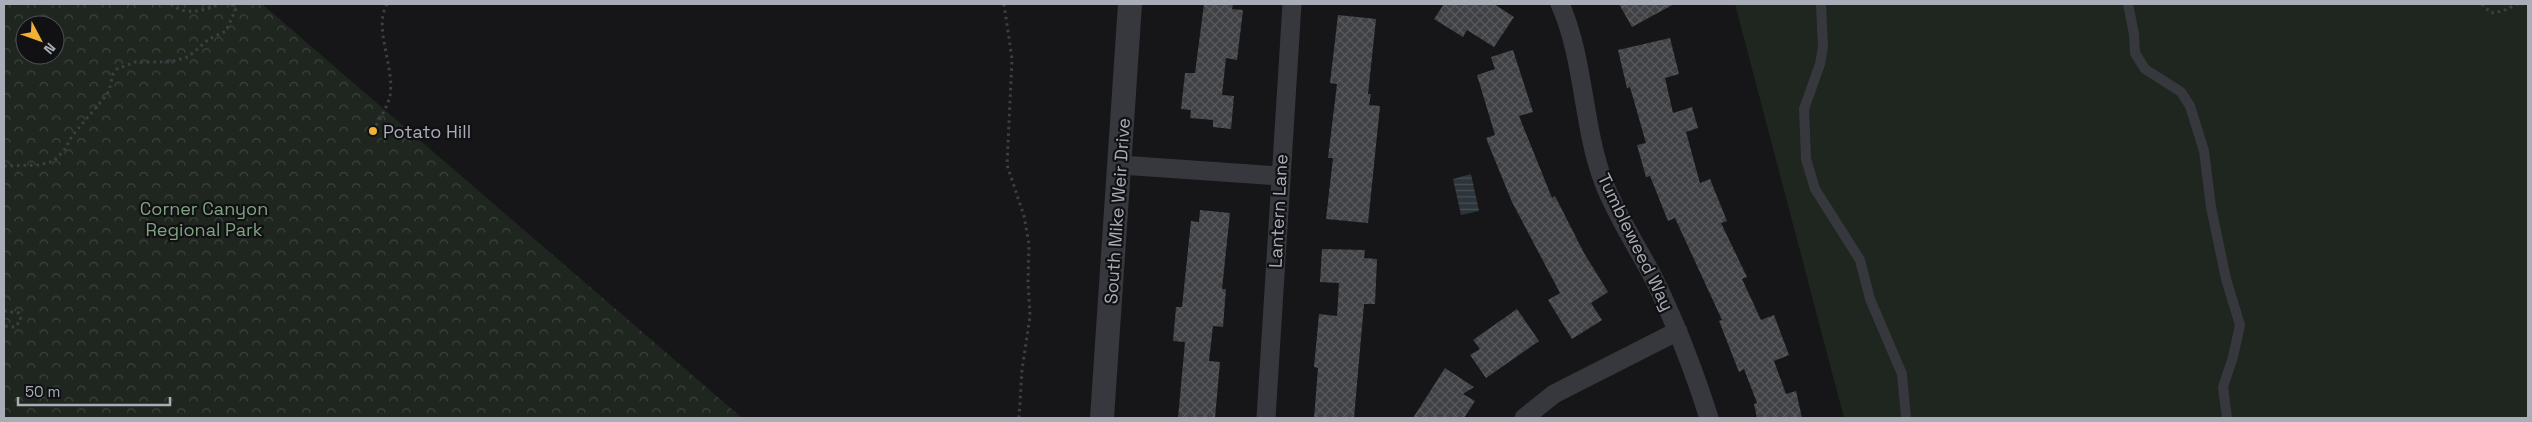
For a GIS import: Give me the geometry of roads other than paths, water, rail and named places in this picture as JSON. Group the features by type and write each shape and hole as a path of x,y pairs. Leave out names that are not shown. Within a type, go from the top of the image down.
{"street":[{"name":"South Mike Weir Drive","path":"1102,418 1121,165 1130,4"},
{"name":"Lantern Lane","path":"1266,418 1292,4"},
{"name":"Tumbleweed Way","path":"1560,4 1569,26 1586,115 1604,184 1678,331 1691,360 1709,418"},
{"path":"1121,165 1280,176"},
{"path":"1524,418 1554,394 1678,331"}],"lane":[{"path":"1821,4 1823,47 1820,64 1804,109 1806,159 1816,189 1860,260 1870,299 1902,374 1906,418"},
{"path":"2128,4 2134,34 2135,53 2145,69 2181,92 2190,106 2208,167 2211,207 2226,279 2240,325 2223,388 2226,418"}],"place":[{"name":"Potato Hill","path":"373,131"}],"park label":[{"name":"Corner Canyon Regional Park","path":"204,218"}]}
